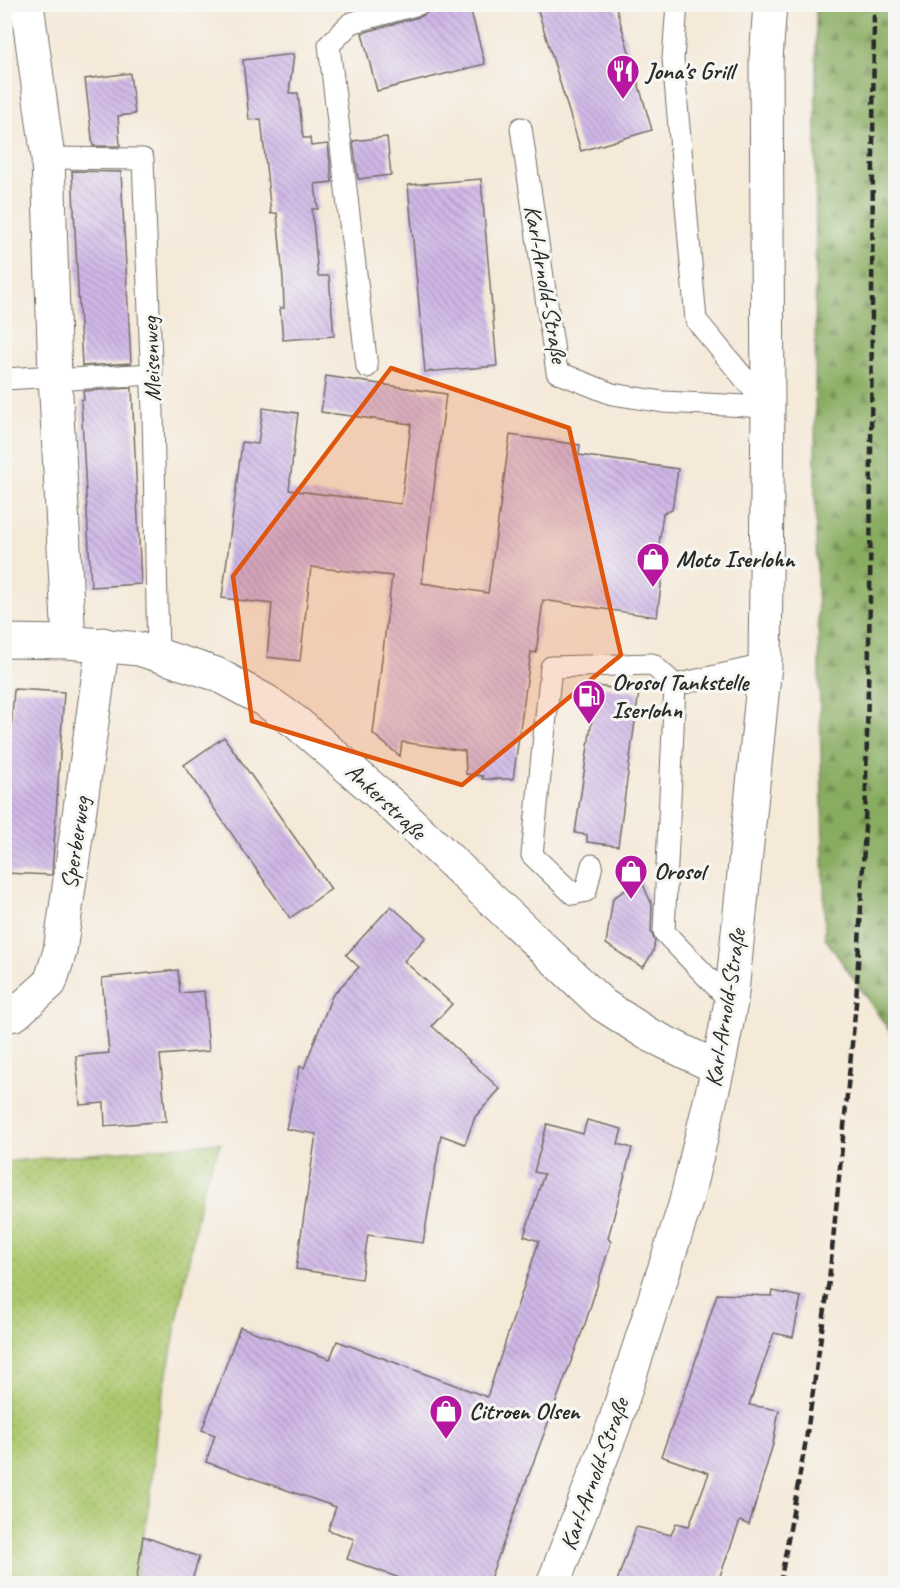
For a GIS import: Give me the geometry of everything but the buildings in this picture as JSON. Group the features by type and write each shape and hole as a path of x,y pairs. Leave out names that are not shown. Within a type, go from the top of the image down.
{"street":[{"name":"Karl-Arnold-Straße","path":"553,1584 621,1403 685,1205 718,1068 731,1002 765,665 768,407 766,59 770,4"},
{"path":"21,27 48,158 55,376 69,642"},
{"name":"Ankerstraße","path":"4,641 103,644 139,649 216,674 266,701 297,723 393,806 603,1005 648,1034 718,1068"},
{"name":"Sperberweg","path":"4,1016 15,1014 50,983 60,951 103,644"}],"lane":[{"path":"367,367 328,45 351,23 419,4"},
{"path":"677,4 673,59 696,320 768,407"},
{"name":"Karl-Arnold-Straße","path":"521,128 557,372 612,394 663,402 768,407"},
{"name":"Meisenweg","path":"48,158 143,159 152,374 158,654"},
{"path":"4,379 55,376 70,379 152,374"},
{"path":"592,865 586,891 573,894 532,855 551,667 652,664 675,684"},
{"path":"675,684 765,665"},
{"path":"675,684 664,932 731,1002"}],"highlighted area":[{"path":"391,368 569,428 621,655 462,785 252,721 233,576"}],"green space":[{"path":"816,5 895,5 895,1039 825,938 815,489"},
{"path":"221,1142 203,1186 156,1431 151,1490 136,1583 5,1584 5,1162"}],"railway":[{"path":"780,1584 806,1440 829,1281 856,1003 865,827 870,597 874,4"}],"place":[{"name":"Jona's Grill","path":"623,100"},
{"name":"Moto Iserlohn","path":"653,588"},
{"name":"Orosol Tankstelle Iserlohn","path":"589,725"},
{"name":"Orosol","path":"631,900"},
{"name":"Citroen Olsen","path":"446,1440"}]}
